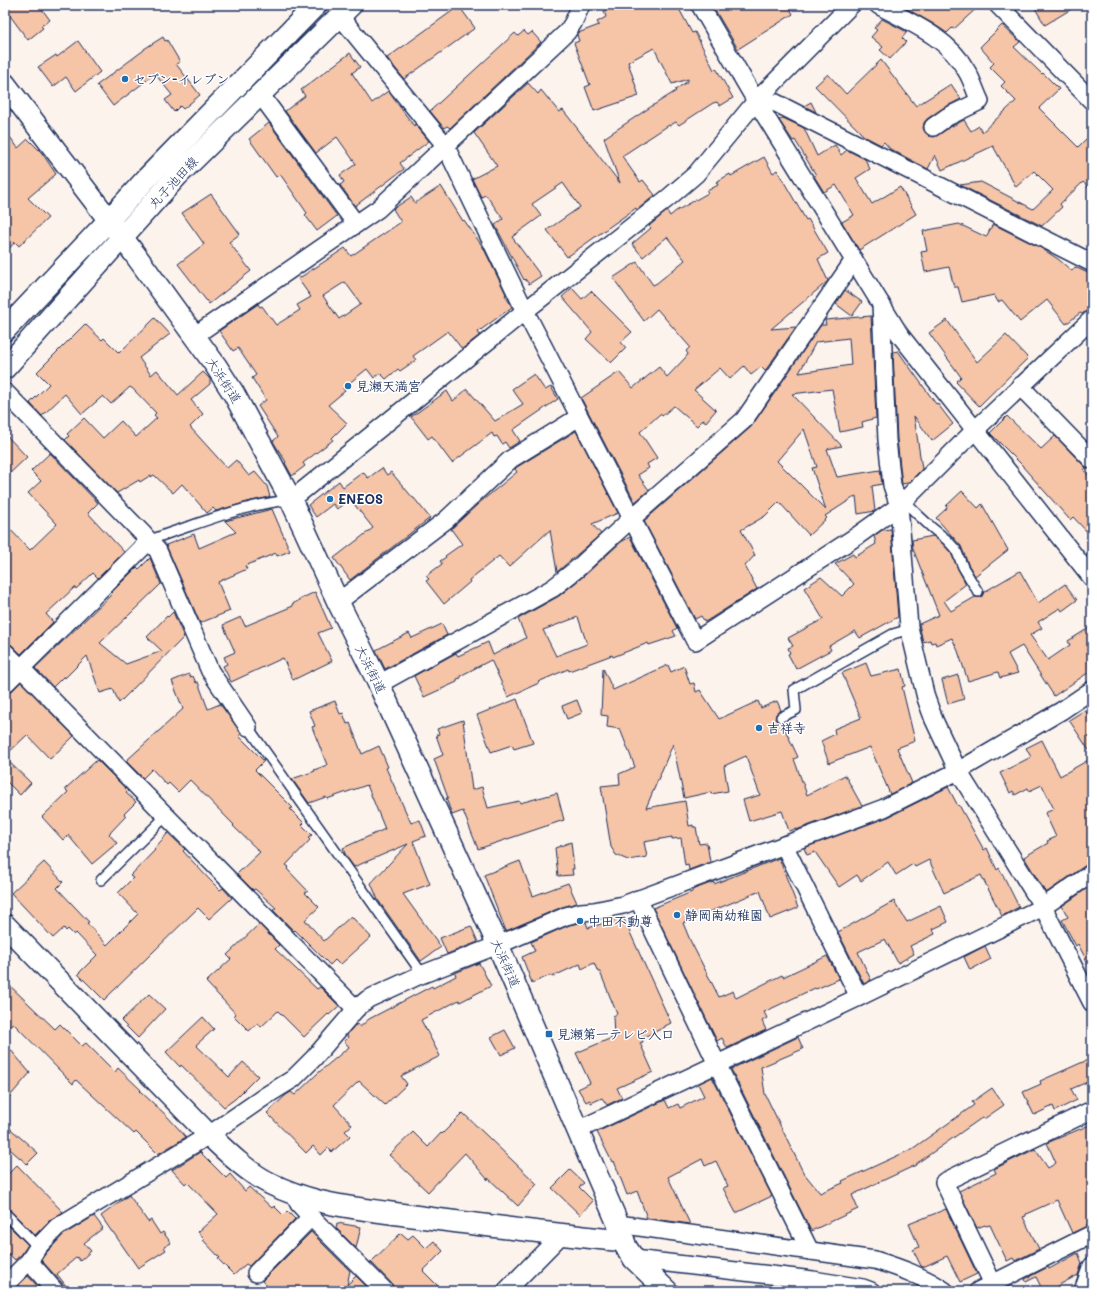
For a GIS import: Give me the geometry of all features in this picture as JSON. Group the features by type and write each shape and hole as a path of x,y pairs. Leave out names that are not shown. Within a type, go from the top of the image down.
{"street":[{"name":"丸子池田線","path":"5,330 110,220 147,178 316,5"},
{"path":"194,336 378,209 567,32 574,23 581,5"},
{"path":"700,5 756,101 900,335 1092,578"},
{"path":"290,500 696,174 756,101 851,5"},
{"path":"878,5 928,32 954,53 966,70 980,101 947,117 933,126"},
{"path":"998,5 1092,101"},
{"name":"丸子池田線","path":"5,368 177,176 346,10"},
{"path":"346,10 445,145 525,311 695,641 857,536 901,504 1020,386 1092,319"},
{"name":"大浜街道","path":"5,84 110,220 234,394 290,500 338,602 379,684 498,945 625,1242 668,1291"},
{"path":"260,94 356,224"},
{"path":"756,101 776,103 1092,263"},
{"path":"379,684 553,588 578,568 631,519 744,420 854,260"},
{"path":"881,304 887,440 892,485 901,504 910,629 926,698 934,720 958,771 1043,907 1091,1000"},
{"path":"1020,386 1092,460"},
{"path":"5,392 158,551 210,671 248,726"},
{"path":"338,602 446,520 511,459 580,417"},
{"path":"5,684 149,541"},
{"path":"5,652 356,1009"},
{"path":"5,1285 57,1227 209,1135 293,1079 314,1058 356,1009 368,999 566,916 623,905 884,808 958,771 1061,711 1092,690"},
{"path":"784,845 859,997"},
{"path":"578,1130 859,997 1043,907 1092,873"},
{"path":"638,899 717,1064 810,1251"},
{"path":"5,925 209,1135 235,1159 251,1172 269,1183 310,1200 414,1216 625,1242 810,1251 874,1260 903,1269 932,1282 945,1291"},
{"path":"1092,1110 944,1182 985,1287 1092,1234"},
{"path":"294,1193 299,1204 384,1291"},
{"path":"256,1273 311,1217"},
{"path":"506,1291 562,1235"},
{"path":"625,1242 813,1280 863,1288 871,1291"},
{"path":"34,1254 55,1291"},
{"path":"1082,1291 1092,1266"}],"lane":[{"path":"149,541 237,511 290,500"},
{"path":"901,504 916,514 930,528 947,540 956,550 963,567 978,592"},
{"path":"781,717 796,710 794,690 892,634 910,629"},
{"path":"248,726 423,975"},
{"path":"101,880 166,816"},
{"path":"5,1213 34,1254"}],"building":[{"path":"5,5 39,5 50,20 41,26 43,28 28,40 5,9"},
{"path":"615,5 677,5 692,33 695,32 714,70 716,68 733,98 720,106 717,102 713,103 679,125 676,122 669,125 622,156 640,182 643,180 655,195 637,210 636,208 567,257 547,230 580,207 563,183 532,204 541,216 512,237 541,276 529,284 525,279 524,280 495,225 503,219 486,195 481,197 472,179 497,166 474,133 528,83 538,94 541,90 559,112 563,110 620,183 604,138 676,91 675,90 688,81 688,79 672,84 654,48 628,62 639,96 594,111 585,87 590,85 574,43 579,41 577,35 578,33 599,25 597,22 606,17 604,11"},
{"path":"712,5 788,5 793,14 738,49"},
{"path":"900,5 980,5 954,29 952,28 947,33"},
{"path":"1033,5 1078,5 1045,25"},
{"path":"459,6 475,28 404,79 387,58"},
{"path":"882,19 907,32 902,38 906,42 890,59 880,50 883,47 871,37 877,30 874,28"},
{"path":"1002,25 1020,42 1014,47 1059,89 1039,108 1078,147 1092,133 1092,191 1083,182 1060,204 1062,207 1042,226 960,185 981,182 1033,209 1053,190 1034,171 1016,187 993,146 942,170 935,155 928,169 890,149 884,142 881,145 864,136 815,86 828,74 846,94 881,60 916,106 951,84 961,99 943,108 927,119 923,128 929,136 934,137 964,120 971,131 979,126 982,132 1016,101 1001,86 1005,82 990,67 994,63 980,47"},
{"path":"524,31 528,35 532,32 541,42 450,128 447,126 444,128 430,111 515,33 518,36"},
{"path":"163,37 165,41 167,40 180,62 176,64 200,95 183,109 180,106 174,112 165,100 172,95 155,74 113,106 97,85 144,49"},
{"path":"78,41 100,72 76,91 66,77 53,87 38,67 56,55 57,57"},
{"path":"350,53 360,67 352,73 372,103 388,91 414,126 415,124 429,141 400,163 404,169 355,206 340,185 344,182 340,175 356,164 337,137 316,153 285,111 305,96 301,90"},
{"path":"811,102 816,112 804,106"},
{"path":"783,118 804,128 817,156 835,145 841,155 847,150 865,159 870,169 856,178 872,204 900,187 916,214 859,250 842,222 854,215 836,185 824,192 814,176 816,175 795,140 793,141 779,120"},
{"path":"269,123 337,216 317,231 305,215 307,213 280,174 276,177 249,139"},
{"path":"5,130 18,148 28,139 42,153 56,174 28,198 48,218 19,246 15,242 5,253"},
{"path":"764,157 773,173 777,170 806,220 808,219 828,253 818,259 828,281 771,329 796,327 765,371 761,367 751,375 744,366 730,379 720,368 694,390 716,410 706,422 703,420 697,426 674,406 662,416 660,414 640,432 657,458 647,464 649,468 638,475 649,490 635,502 581,398 619,372 633,388 659,367 667,377 686,357 688,354 686,351 690,347 657,309 644,321 613,278 637,262 653,285 657,283 685,260 667,237 643,257 632,244 651,228 649,226 667,211 670,216 708,193 707,191 718,185 716,182 730,174 731,176"},
{"path":"441,186 463,221 464,220 483,247 512,307 478,332 480,335 462,349 448,331 413,356 416,360 400,371 398,369 386,379 380,373 374,378 367,369 343,388 345,391 328,405 347,423 332,438 333,440 303,463 305,466 292,476 285,463 286,462 273,441 278,437 258,406 266,400 252,378 256,375 238,348 233,351 219,331 258,304 260,307 262,306 276,325 300,310 297,305 311,297 298,279 345,248 351,256 401,222 393,209 411,197 415,203","holes":["345,282 361,304 339,319 323,296"]},
{"path":"211,194 240,234 229,242 251,271 209,304 178,264 204,244 182,213"},
{"path":"959,224 986,237 993,224 1041,248 1058,259 1072,271 1075,267 1092,275 1092,309 1089,309 1082,314 1080,313 1066,324 1047,300 1020,322 1002,300 998,302 994,295 962,302 958,287 954,287 949,267 925,272 921,252 927,251 923,231"},
{"path":"572,288 582,299 591,291 632,332 621,342 626,348 611,363 586,339 592,332 562,297"},
{"path":"845,290 862,302 852,316 836,304"},
{"path":"871,316 876,418 862,422 863,427 840,432 832,389 792,394 842,446 827,449 837,477 880,470 882,484 872,486 875,511 858,514 856,496 825,516 827,518 809,535 779,502 765,516 741,530 755,555 745,566 757,589 705,622 701,616 695,619 644,521 751,427 821,325 826,325 825,320","holes":["849,338 851,365 799,373 816,342","804,429 817,467 812,468 826,510 777,461"]},
{"path":"155,318 170,334 139,358 151,375 157,370 178,395 203,372 210,379 210,384 191,400 203,414 190,427 227,468 236,460 249,476 255,472 267,486 270,497 216,511 213,508 207,513 182,484 173,493 154,475 151,477 151,475 140,482 139,480 117,493 65,440 69,436 67,434 84,418 103,438 121,421 136,437 157,418 154,415 156,413 133,389 130,387 111,404 103,396 82,414 65,394 42,416 30,403 49,384 37,372 85,324 102,340 104,338 119,353"},
{"path":"947,320 977,362 1006,335 1028,358 979,406 956,382 961,377 929,333"},
{"path":"898,351 936,404 937,403 953,424 932,441 914,416 922,469 908,483 902,484 897,439 893,352"},
{"path":"534,374 545,390 551,387 558,399 513,430 520,441 509,448 505,442 502,444 497,436 494,437 492,433 452,463 432,436 428,439 411,417 447,391 453,401 467,389 495,421 523,404 512,389"},
{"path":"1007,416 1041,449 1055,436 1086,468 1084,470 1092,479 1092,537 1073,517 1070,520 1023,466 990,433"},
{"path":"576,431 618,513 592,524 601,534 557,572 550,530 509,567 499,556 469,580 470,582 444,604 426,581 429,579 426,576 442,564 440,561 446,557 445,556 462,544 451,529 478,504 517,472 515,469 517,467"},
{"path":"5,434 27,457 5,478"},
{"path":"50,453 98,503 88,513 124,552 98,578 93,573 76,589 75,587 46,614 53,622 21,654 12,645 5,642 5,524 30,550 57,524 28,493 41,481 31,471"},
{"path":"382,468 387,475 391,472 430,518 350,580 334,558 373,528 350,499 337,509 333,504 316,517 308,505 339,481 343,487 363,472 368,478"},
{"path":"962,491 978,508 982,504 1008,550 975,576 968,564 961,546 936,518"},
{"path":"272,509 290,551 277,556 276,553 245,566 247,569 218,582 230,611 200,623 166,545 194,534 199,548 236,532 225,521"},
{"path":"891,529 898,617 860,638 855,631 829,646 831,650 796,669 788,654 790,653 788,648 793,646 788,638 823,619 804,588 821,577 842,596 854,584 835,564 853,554 855,557 876,544 874,536 882,530"},
{"path":"933,536 951,553 966,584 944,601 951,611 975,597 981,597 984,592 1020,571 1038,603 1065,584 1077,600 1062,611 1060,608 1038,622 1042,628 1030,635 1048,660 1070,645 1068,641 1092,626 1092,670 1054,696 1022,646 1008,654 1018,673 1000,678 998,672 968,681 952,638 936,645 935,642 931,643 930,640 923,642 919,624 939,615 913,549 912,540"},
{"path":"630,537 677,628 673,631 676,636 649,645 648,643 613,657 612,655 569,671 568,669 508,697 491,660 460,676 461,678 457,679 457,682 424,697 414,676 456,653 458,656 488,642 493,655 526,638 518,619 559,596 585,575 621,542","holes":["578,617 587,644 556,656 543,630"]},
{"path":"150,558 161,584 100,643 126,664 162,651 147,637 167,616 168,617 173,612 184,637 119,703 113,689 100,693 87,656 65,678 64,676 53,687 35,668 112,594 111,593 137,567 139,569"},
{"path":"315,592 331,628 318,633 332,661 293,680 283,658 231,682 223,666 227,664 224,657 235,652 223,625 241,617 245,626 293,606 292,604 298,600"},
{"path":"442,624 447,635 385,669 376,650 409,633 412,638"},
{"path":"866,663 871,676 901,669 905,686 902,687 915,741 897,748 912,783 890,794 870,747 829,763 821,741 835,734 834,729 861,718 842,673"},
{"path":"668,665 671,672 684,666 690,684 694,683 696,692 700,690 719,719 758,701 761,708 777,701 781,710 776,714 775,719 782,723 798,757 794,759 807,795 845,775 862,806 796,830 789,831 782,811 749,821 743,800 760,795 746,756 724,766 728,791 711,794 711,792 684,798 673,744 646,808 685,801 689,826 693,825 693,827 696,827 699,844 707,843 710,862 689,870 688,864 685,865 681,838 672,839 672,837 644,842 647,857 628,860 616,855 611,847 601,786 620,784 619,774 635,767 620,729 607,727 608,716 601,715 603,668 613,690"},
{"path":"189,674 190,677 193,676 196,683 198,682 208,709 220,704 242,734 239,736 264,761 255,770 293,808 290,809 304,823 302,825 312,835 308,838 310,840 286,865 289,867 287,869 308,891 305,893 319,907 305,920 324,941 351,916 371,937 340,965 335,960 330,965 273,910 276,908 255,889 253,890 237,874 260,852 233,826 234,825 190,780 178,792 169,783 167,785 152,769 143,778 126,761 183,709 172,681"},
{"path":"958,675 964,699 948,704 942,680"},
{"path":"21,682 74,736 50,759 27,735 5,756 5,694 12,691"},
{"path":"517,699 533,743 514,749 512,745 491,752 477,715"},
{"path":"577,700 582,713 567,719 562,706"},
{"path":"335,701 340,714 343,713 347,724 350,723 362,754 379,746 388,767 386,768 411,823 420,820 426,836 413,841 430,884 403,894 441,947 421,961 378,900 371,883 408,844 354,867 346,856 343,848 385,829 367,785 327,799 326,797 309,803 292,779 327,765 312,727 315,726 309,711"},
{"path":"1085,710 1092,721 1092,755 1069,720"},
{"path":"463,720 472,790 482,787 488,808 519,801 520,803 557,793 564,820 478,849 463,811 452,815 446,798 448,798 434,759 443,755 436,735 439,734 437,729"},
{"path":"1042,740 1060,776 1092,758 1092,863 1086,865 1046,893 1024,857 1048,843 1047,841 1056,837 1045,813 1054,809 1042,785 1029,791 1028,788 1015,795 1013,791 1010,793 1000,773 1031,757 1026,748"},
{"path":"5,758 31,783 20,795 5,780"},
{"path":"97,760 128,791 126,793 136,802 124,814 126,816 109,834 117,843 92,864 68,835 63,840 42,817 68,792 65,789"},
{"path":"948,787 984,850 987,848 997,870 999,868 1019,907 1002,916 981,875 944,893 929,860 915,867 913,864 896,875 888,862 861,881 857,875 839,887 815,852 807,855 804,848 888,817"},
{"path":"168,833 185,849 183,851 208,878 220,890 223,888 232,898 209,919 198,908 104,1000 78,974 97,955 76,933 74,935 68,929 66,931 64,928 53,938 11,893 44,862 63,882 57,888 89,922 87,923 107,945 138,914 118,893 133,878 130,876 155,850 154,849"},
{"path":"571,842 574,869 572,869 573,875 558,876 555,848"},
{"path":"779,858 798,908 770,919 760,891 683,923 690,940 719,997 733,991 736,998 782,975 783,977 827,956 839,979 816,989 815,988 764,1012 767,1018 762,1021 766,1030 727,1048 722,1038 717,1041 653,908 692,892 692,890 713,882 714,884"},
{"path":"520,861 533,896 568,883 577,903 562,907 506,931 484,875"},
{"path":"1092,885 1092,971 1078,944 1076,946 1062,920 1068,917 1062,906"},
{"path":"894,901 907,922 941,906 948,922 933,929 935,934 910,946 914,954 898,963 885,939 858,952 871,980 864,984 838,932"},
{"path":"623,917 671,1023 642,1038 643,1042 640,1043 653,1072 617,1088 622,1098 607,1105 602,1098 591,1103 590,1100 586,1102 578,1089 590,1083 576,1053 614,1037 613,1016 617,1014 600,972 598,972 594,963 582,969 580,964 552,977 551,975 532,983 522,957 535,951 531,942 569,925 586,922 588,928"},
{"path":"259,924 279,945 275,949 317,989 320,987 339,1006 329,1015 328,1014 304,1037 278,1011 261,1027 258,1023 249,1031 234,1016 236,1014 206,982 231,959 227,955"},
{"path":"471,926 478,942 447,954 440,938"},
{"path":"985,946 991,959 970,970 964,957"},
{"path":"479,963 491,986 460,1002 459,1000 421,1020 440,1056 401,1076 407,1084 385,1105 359,1081 334,1105 352,1125 345,1131 350,1136 332,1152 328,1148 321,1155 313,1146 306,1153 267,1113 286,1095 291,1092 295,1095 349,1047 344,1041 354,1026 358,1024 360,1027 369,1019 432,986 433,988 456,976 455,973"},
{"path":"5,981 55,1029 60,1024 82,1046 86,1043 115,1072 118,1068 186,1137 158,1154 136,1132 134,1134 76,1080 73,1084 13,1023 5,1030"},
{"path":"149,994 165,1009 138,1038 121,1021"},
{"path":"203,1017 214,1029 196,1045 229,1077 243,1062 258,1076 235,1099 224,1107 181,1065 180,1067 166,1052"},
{"path":"505,1030 515,1048 501,1055 491,1037"},
{"path":"798,1037 803,1049 761,1067 765,1094 803,1172 820,1193 843,1183 842,1181 912,1149 974,1105 972,1102 992,1088 1004,1105 984,1119 983,1117 916,1165 852,1195 858,1209 811,1231 731,1069"},
{"path":"5,1043 30,1073 5,1102"},
{"path":"1092,1058 1092,1080 1071,1089 1077,1100 1055,1111 1053,1106 1034,1115 1023,1092 1041,1084 1040,1081"},
{"path":"712,1077 772,1196 736,1213 723,1188 728,1186 716,1161 705,1166 702,1159 668,1177 690,1224 647,1218 637,1191 627,1195 614,1161 612,1162 597,1132 665,1100 669,1108 678,1104 680,1108 704,1096 698,1084"},
{"path":"463,1113 537,1184 518,1206 488,1178 488,1180 465,1153 428,1192 389,1155 413,1132 428,1147"},
{"path":"5,1124 38,1153 27,1164 5,1145"},
{"path":"1092,1124 1092,1224 1072,1233 1057,1200 1026,1214 1026,1216 1023,1217 1039,1249 1015,1261 1013,1258 1007,1261 990,1225 977,1228 959,1191 996,1173 994,1169 1035,1149 1048,1168 1056,1163 1047,1143"},
{"path":"200,1152 226,1178 230,1174 245,1191 249,1187 272,1208 274,1206 283,1215 287,1211 295,1219 249,1266 246,1264 234,1275 218,1259 220,1258 203,1240 205,1239 198,1232 218,1214 187,1182 185,1184 172,1170"},
{"path":"17,1165 63,1212 50,1220 35,1235 9,1209 5,1207 5,1177"},
{"path":"570,1170 584,1183 579,1187 593,1201 580,1215 552,1188"},
{"path":"129,1195 148,1222 151,1220 160,1234 163,1232 171,1243 164,1247 166,1250 138,1268 101,1216"},
{"path":"946,1209 977,1274 960,1282 947,1256 923,1267 921,1266 913,1250 919,1247 909,1224"},
{"path":"94,1216 103,1228 84,1243 91,1251 80,1261 77,1257 57,1274 70,1291 65,1291 63,1284 41,1260 63,1235"},
{"path":"5,1222 28,1245 21,1255 15,1260 5,1250"},
{"path":"337,1223 361,1227 356,1248 336,1228"},
{"path":"311,1232 350,1271 347,1285 356,1276 371,1291 272,1291 262,1281"},
{"path":"401,1233 408,1239 413,1235 426,1248 434,1241 443,1251 423,1271 443,1291 395,1291 392,1284 371,1262"},
{"path":"1078,1253 1082,1263 1078,1275 1057,1286 1060,1291 1043,1291 1036,1277 1026,1282 1025,1279 1048,1267 1049,1269"},
{"path":"28,1276 42,1291 13,1291"}],"place":[{"name":"セブン-イレブン","path":"125,79"},
{"name":"見瀬天満宮","path":"348,386"},
{"name":"ENEOS","path":"330,499"},
{"name":"吉祥寺","path":"759,728"},
{"name":"静岡南幼稚園","path":"677,915"},
{"name":"中田不動尊","path":"580,921"},
{"name":"見瀬第一テレビ入口","path":"549,1034"}]}
